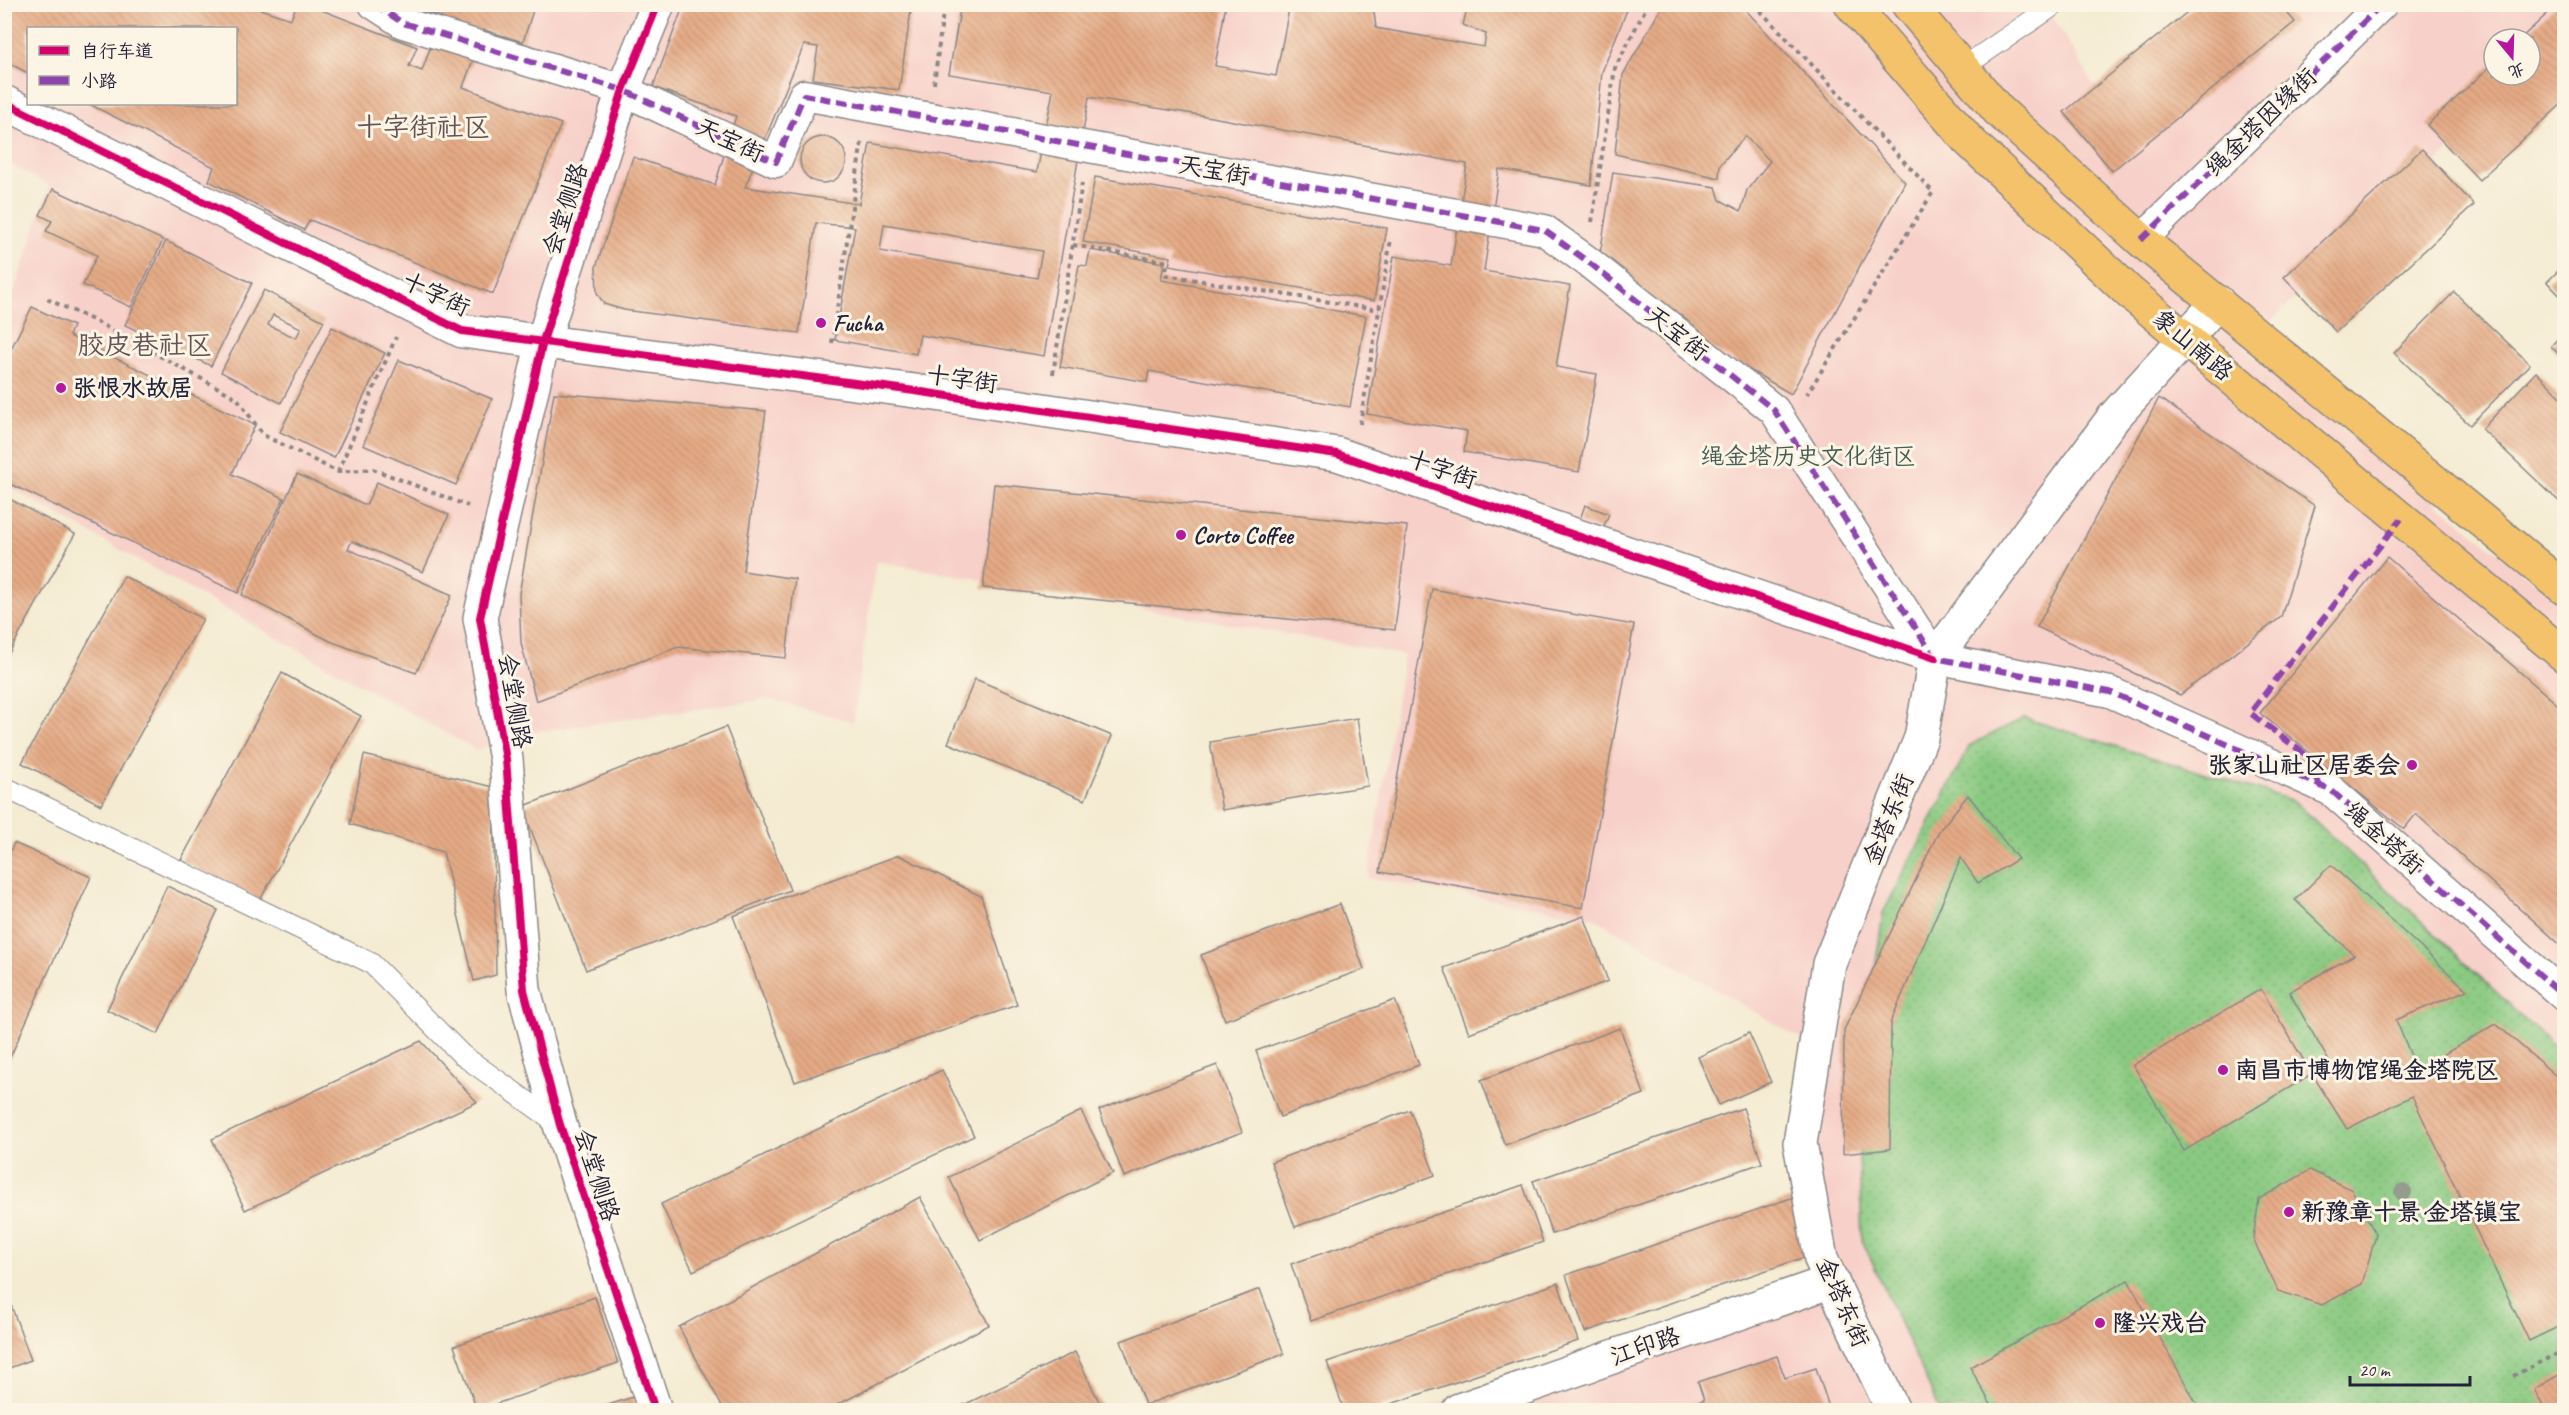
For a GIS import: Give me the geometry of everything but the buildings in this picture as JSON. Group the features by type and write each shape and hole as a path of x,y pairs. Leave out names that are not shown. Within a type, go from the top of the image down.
{"main road":[{"name":"象山南路","path":"1851,4 1968,140 2129,292 2565,655"},
{"name":"象山南路","path":"1908,4 1998,110 2218,302 2565,588"}],"street":[{"name":"天宝街","path":"374,4 403,23 623,90 776,162 804,95 1544,230 1587,261 1774,410 1935,658"},
{"name":"会堂侧路","path":"655,1410 560,1125 524,990 506,759 480,618 543,341 623,90 658,4"},
{"path":"2145,236 2381,4"},
{"name":"十字街","path":"4,102 462,331 827,380 1337,454 1935,658"},
{"name":"金塔东街","path":"1893,1410 1821,1259 1800,1143 1829,964 1922,738 1935,658 2114,417 2218,302"},
{"name":"绳金塔街","path":"1935,658 2110,692 2331,791 2565,996"},
{"name":"江印路","path":"1459,1410 1832,1281"}],"lane":[{"path":"1962,68 2053,5"},
{"path":"4,787 371,963 462,1055 560,1125"}],"path":[{"path":"929,118 944,4"},
{"path":"1587,261 1615,68 1648,4"},
{"path":"1754,4 1934,192 1785,427"},
{"path":"827,380 867,106"},
{"path":"1053,378 1088,147"},
{"path":"1360,425 1397,204"},
{"path":"1073,245 1167,262 1166,275 1379,310"},
{"path":"47,299 95,321 237,398 263,435 338,472 374,469 503,519"},
{"path":"338,472 410,304"},
{"path":"2513,1376 2565,1350"}],"shaded area":[{"name":"绳金塔历史文化街区","path":"5,5 2046,5 2118,125 2241,5 2564,5 2564,41 2542,62 2542,27 2482,27 2482,87 2516,87 2244,347 2564,606 2564,1410 1419,1410 1815,1274 1801,1039 1593,917 1368,878 1404,655 876,561 853,722 769,699 519,734 476,750 5,485 5,320 49,186 5,161"}],"green space":[{"path":"2024,718 2294,801 2564,1056 2564,1410 1940,1410 1862,1240 1857,1098 1883,913 1970,745"}],"marked path":[{"path":"374,4 403,23 623,90 776,162 804,95 1544,230 1587,261 1774,410 1935,658 2110,692 2332,791 2564,996"},
{"path":"2141,240 2382,4"},
{"path":"2320,786 2306,755 2250,713 2401,519"}],"cycle path":[{"path":"655,1410 560,1125 524,990 506,759 480,618 543,341 623,90 658,4"},
{"path":"4,102 462,331 915,391 1337,454 1935,658"}],"place":[{"name":"Fucha","path":"821,323"},
{"name":"张恨水故居","path":"61,388"},
{"name":"Corto Coffee","path":"1181,535"},
{"name":"张家山社区居委会","path":"2412,765"},
{"name":"南昌市博物馆绳金塔院区","path":"2223,1070"},
{"name":"新豫章十景·金塔镇宝","path":"2289,1212"},
{"name":"隆兴戏台","path":"2100,1323"}],"district":[{"name":"十字街社区","path":"423,127"},
{"name":"胶皮巷社区","path":"145,345"}]}
